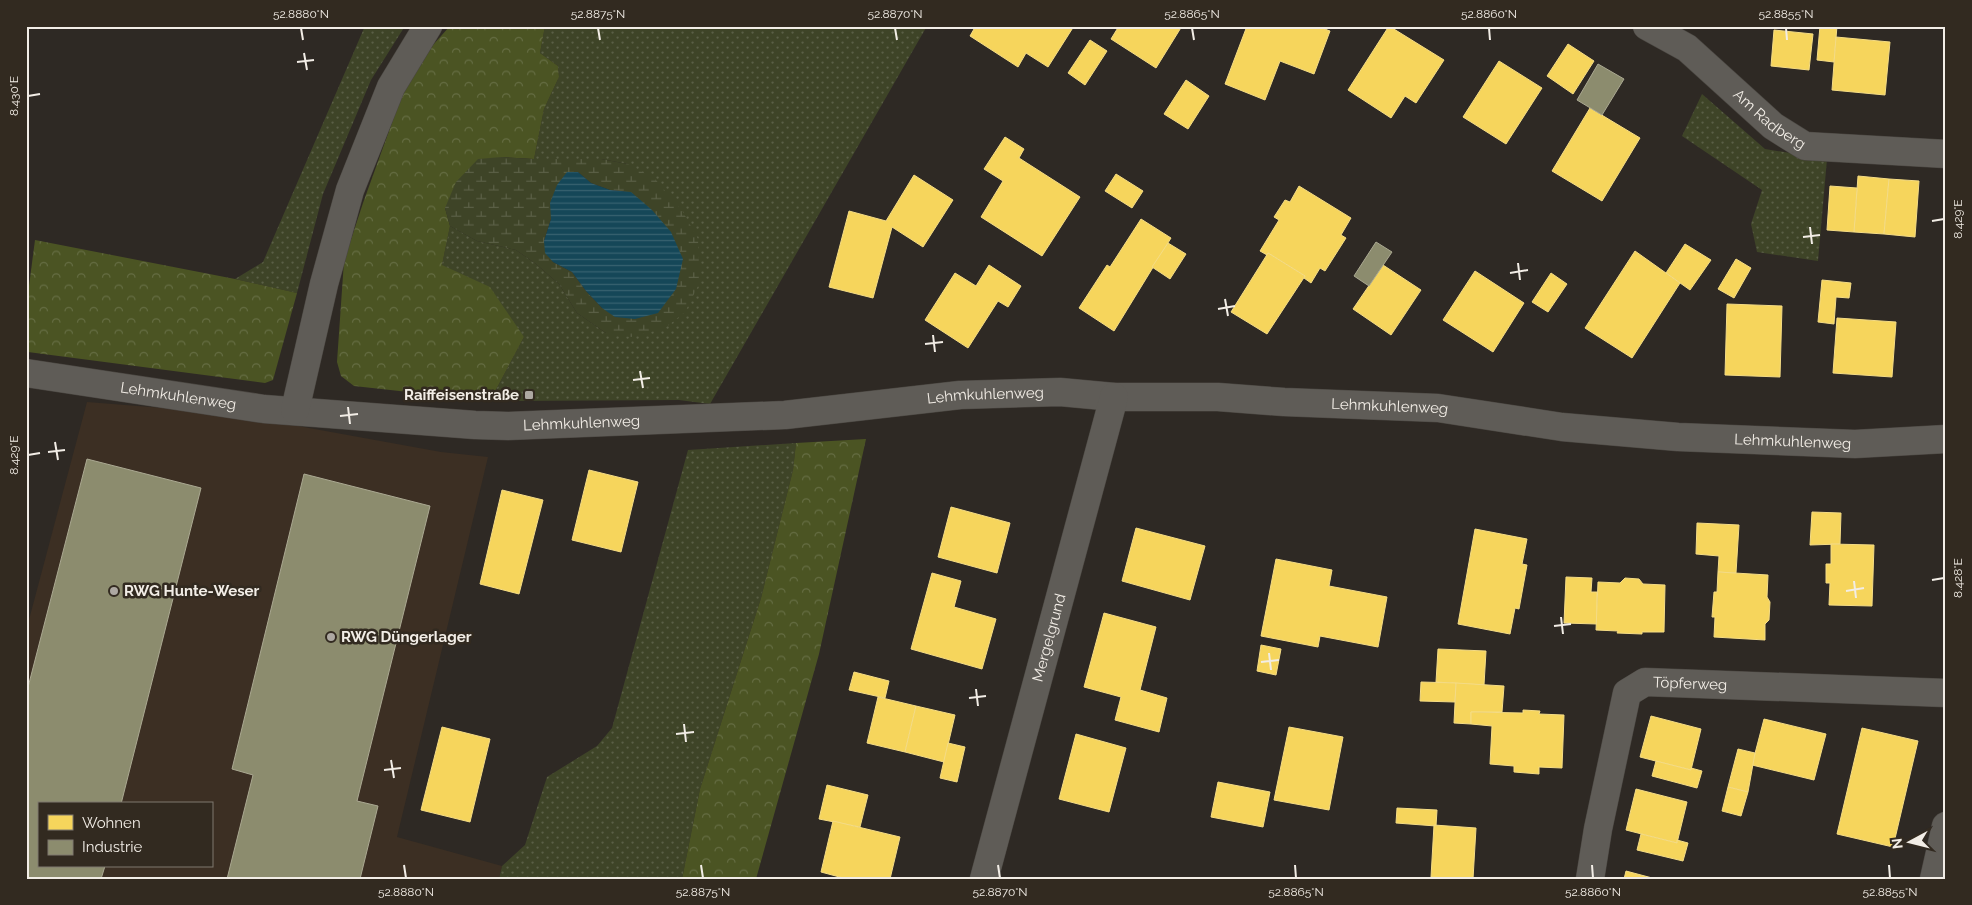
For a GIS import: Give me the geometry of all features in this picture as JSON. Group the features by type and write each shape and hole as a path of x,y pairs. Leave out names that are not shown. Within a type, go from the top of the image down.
{"street":[{"path":"295,410 324,284 350,190 391,87 428,26"},
{"name":"Am Radberg","path":"1647,26 1687,48 1773,126 1805,146 1946,154"},
{"name":"Lehmkuhlenweg","path":"26,373 264,409 475,425 508,426 785,415 960,395 1060,392 1114,397 1218,397 1284,402 1438,408 1562,427 1687,437 1855,444 1946,438"},
{"name":"Mergelgrund","path":"984,879 1114,397"},
{"name":"Töpferweg","path":"1590,879 1598,829 1627,693 1645,682 1946,693"},
{"path":"1934,879 1946,826"}],"shaded area":[{"path":"87,402 226,413 441,452 488,457 397,837 502,866 499,879 26,879 26,631"}],"green space":[{"path":"365,26 405,26 371,80 323,194 297,293 235,279 263,262"},
{"path":"450,26 545,26 540,53 558,66 559,77 544,109 534,159 502,157 445,208 450,226 442,265 490,287 524,337 490,401 354,386 341,376 337,362 344,261 363,203 402,95 433,45"},
{"path":"545,26 927,26 710,404 679,400 490,401 524,337 442,265 450,226 477,241 516,250 559,284 577,313 606,333 628,164 601,159 534,159 544,109 559,77 558,66 540,53"},
{"path":"1702,94 1765,149 1827,159 1818,261 1757,252 1751,224 1762,190 1682,136"},
{"path":"502,157 601,159 628,164 655,179 683,212 698,239 700,282 685,312 665,328 631,337 606,333 577,313 559,284 516,250 477,241 450,226 445,208 456,182 478,159","holes":["578,172 591,183 610,190 631,192 652,210 671,232 602,308 572,272 553,262 544,241 551,219"]},
{"path":"35,240 297,293 273,380 265,383 28,352 29,286"},
{"path":"866,439 819,654 756,879 682,879 700,789 761,598 793,470 796,443"},
{"path":"796,443 793,470 761,598 700,789 682,879 499,879 502,866 525,845 547,777 597,746 612,728 688,450"}],"water":[{"path":"567,172 578,172 591,183 610,190 631,192 652,210 671,232 683,259 676,289 658,313 635,319 615,317 602,308 572,272 553,262 545,253 544,241 551,219 550,203 557,185"}],"building: Wohnen":[{"path":"970,26 1074,26 1048,67 1026,53 1018,67 970,36 974,29"},
{"path":"1119,26 1182,26 1156,68 1111,39"},
{"path":"1247,26 1317,26 1330,31 1314,74 1280,61 1265,100 1225,84"},
{"path":"1389,26 1444,60 1416,103 1405,96 1391,118 1348,90"},
{"path":"1820,26 1837,26 1834,62 1817,60"},
{"path":"1774,30 1813,34 1809,70 1771,66"},
{"path":"1836,37 1890,42 1885,95 1832,90"},
{"path":"1090,40 1107,51 1085,85 1068,73"},
{"path":"1568,44 1594,61 1573,94 1547,76"},
{"path":"1499,61 1542,88 1506,144 1463,117"},
{"path":"1186,80 1209,96 1188,129 1164,114"},
{"path":"1590,108 1640,138 1602,201 1552,171"},
{"path":"1005,137 1024,149 1019,158 1080,197 1042,256 981,217 1003,181 984,169"},
{"path":"1116,174 1143,191 1132,208 1105,191"},
{"path":"914,175 953,200 923,247 892,227 873,298 829,287 849,211 886,221"},
{"path":"1858,176 1889,179 1884,234 1854,232"},
{"path":"1889,179 1919,181 1915,237 1884,234"},
{"path":"1299,186 1351,218 1341,235 1346,238 1325,271 1320,268 1311,283 1304,278 1305,276 1268,253 1267,255 1260,251 1279,220 1274,217 1285,200 1290,202"},
{"path":"1830,186 1857,188 1854,232 1827,230"},
{"path":"1141,219 1171,238 1114,331 1079,308 1107,265 1110,267"},
{"path":"1168,243 1186,254 1170,279 1152,267"},
{"path":"1685,244 1711,260 1690,290 1666,273"},
{"path":"1635,251 1680,283 1632,358 1585,328"},
{"path":"1268,253 1305,276 1267,334 1231,312"},
{"path":"1736,259 1751,268 1734,298 1718,289"},
{"path":"989,265 1021,286 1008,307 998,301 968,348 925,320 955,273 976,286"},
{"path":"1383,265 1421,290 1391,335 1353,309"},
{"path":"1475,271 1524,303 1493,352 1443,320"},
{"path":"1551,273 1567,284 1548,312 1532,302"},
{"path":"1822,280 1851,283 1849,298 1836,297 1834,324 1818,322"},
{"path":"1727,304 1782,306 1780,377 1725,375"},
{"path":"1837,318 1896,322 1892,377 1833,373"},
{"path":"589,470 638,482 621,552 572,540"},
{"path":"502,490 543,500 519,594 480,584"},
{"path":"951,507 1010,523 997,573 938,557"},
{"path":"1812,512 1841,513 1840,544 1810,545"},
{"path":"1697,523 1739,525 1736,573 1718,572 1719,556 1696,554"},
{"path":"1136,528 1205,546 1190,600 1122,581"},
{"path":"1475,529 1527,539 1522,564 1527,565 1519,609 1515,608 1510,634 1458,624"},
{"path":"1831,544 1874,545 1872,606 1829,605 1830,583 1826,583 1826,564 1831,564"},
{"path":"1276,559 1332,570 1329,586 1387,597 1378,647 1320,636 1318,647 1261,636"},
{"path":"1718,572 1768,575 1767,597 1770,602 1769,620 1765,624 1765,640 1714,637 1715,617 1712,617 1714,592 1717,592"},
{"path":"932,573 961,581 954,607 996,619 982,669 911,649"},
{"path":"1566,577 1592,578 1591,592 1597,592 1597,624 1564,623"},
{"path":"1625,578 1639,579 1643,584 1665,585 1664,632 1642,632 1642,634 1596,630 1598,582 1620,583"},
{"path":"1104,613 1156,627 1140,690 1167,698 1159,732 1115,720 1121,697 1084,687"},
{"path":"1261,645 1281,649 1276,675 1257,671"},
{"path":"1438,649 1486,651 1484,685 1436,682"},
{"path":"854,672 889,681 885,698 849,690"},
{"path":"1421,682 1456,683 1455,702 1420,701"},
{"path":"1456,683 1504,686 1502,712 1471,712 1471,724 1454,723"},
{"path":"878,697 916,706 905,752 867,743"},
{"path":"916,706 955,715 944,762 905,752"},
{"path":"1523,710 1540,711 1539,714 1564,715 1562,768 1539,767 1539,774 1514,772 1514,766 1490,764 1492,726 1471,724 1471,712 1523,713"},
{"path":"1651,716 1701,729 1691,770 1640,757"},
{"path":"1764,719 1826,734 1814,780 1752,765"},
{"path":"442,727 490,739 470,822 421,810"},
{"path":"1289,727 1343,737 1329,810 1274,800"},
{"path":"1862,728 1918,741 1893,847 1837,834"},
{"path":"1076,734 1126,748 1109,812 1059,799"},
{"path":"948,743 965,747 957,782 940,778"},
{"path":"1738,749 1755,753 1748,792 1728,787"},
{"path":"1656,761 1702,771 1697,788 1652,776"},
{"path":"1218,782 1270,792 1263,827 1211,817"},
{"path":"827,785 868,795 860,827 819,819"},
{"path":"1728,787 1748,792 1741,816 1722,811"},
{"path":"1636,789 1687,802 1677,843 1626,830"},
{"path":"1397,808 1437,810 1436,826 1396,823"},
{"path":"833,821 900,837 890,879 847,879 821,872"},
{"path":"1434,825 1476,828 1473,879 1431,877"},
{"path":"1641,834 1677,843 1677,840 1688,843 1683,861 1637,850"},
{"path":"1626,871 1656,879 1624,879"}],"building: Industrie":[{"path":"1598,64 1624,79 1602,115 1577,100"},
{"path":"1376,242 1392,252 1369,286 1354,276"},
{"name":"RWG Hunte-Weser","path":"87,459 201,488 122,802 38,802 38,868 104,868 101,879 26,879 26,695"},
{"name":"RWG Düngerlager","path":"304,474 430,506 357,801 378,806 360,879 227,879 253,775 232,769"}],"place":[{"name":"Raiffeisenstraße","path":"529,395"},
{"name":"RWG Hunte-Weser","path":"114,591"},
{"name":"RWG Düngerlager","path":"331,637"}]}
